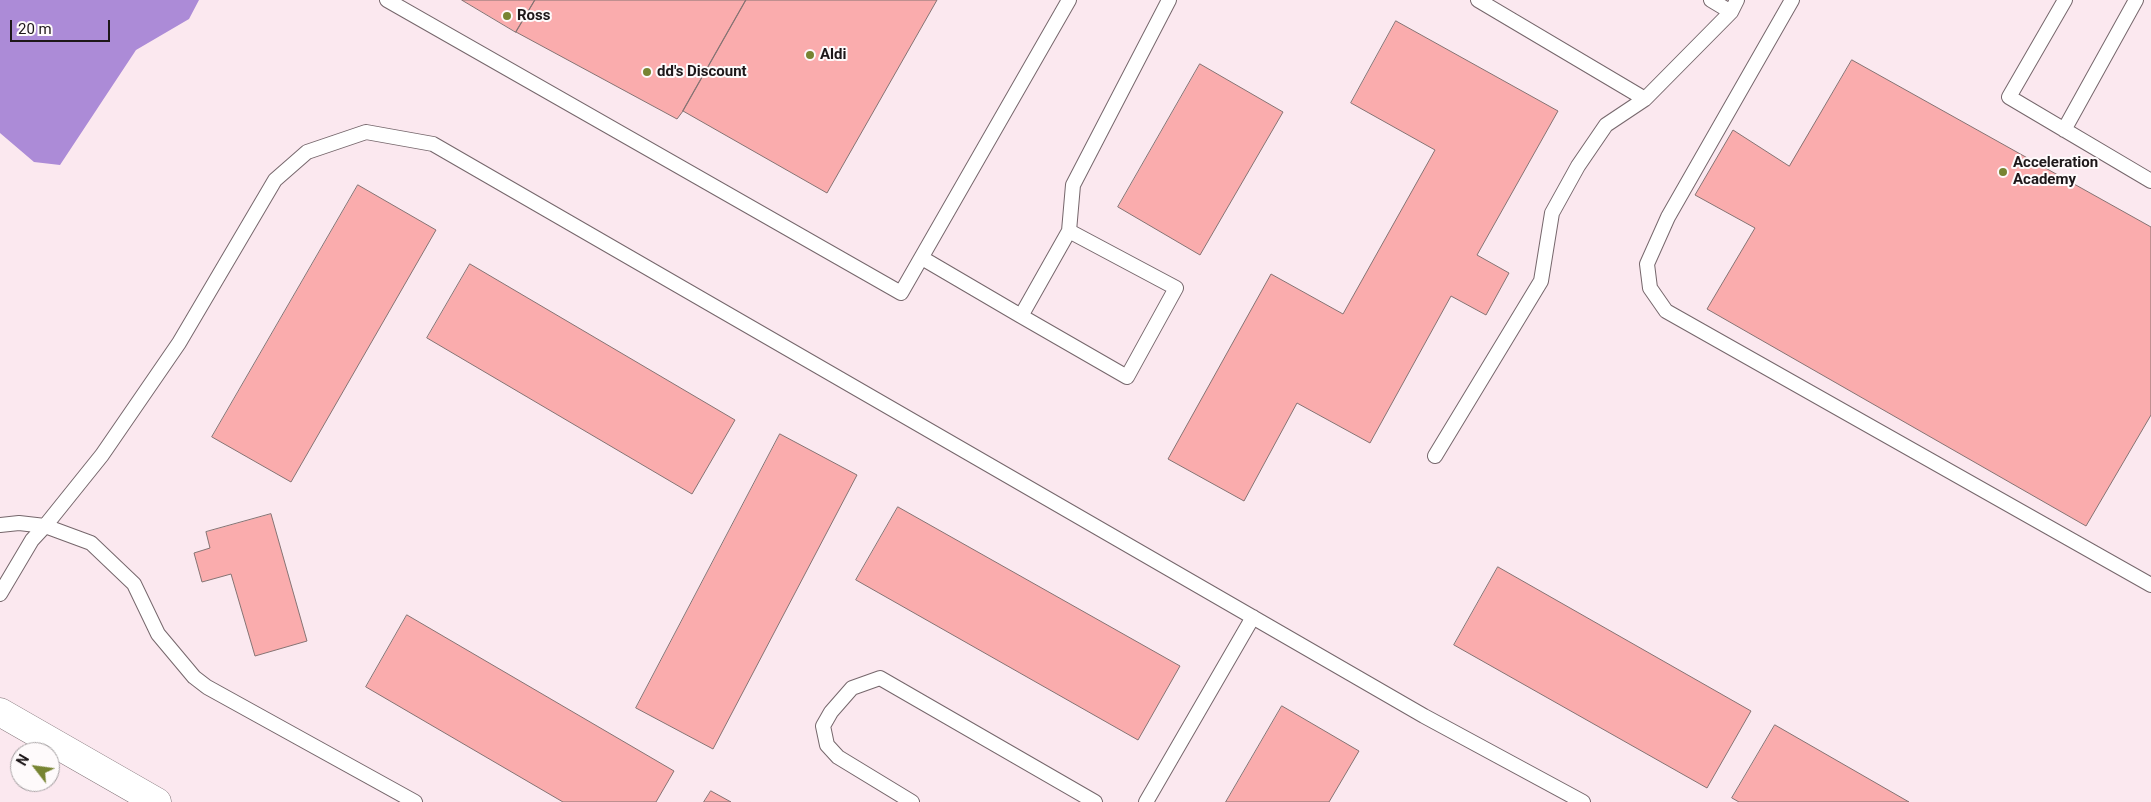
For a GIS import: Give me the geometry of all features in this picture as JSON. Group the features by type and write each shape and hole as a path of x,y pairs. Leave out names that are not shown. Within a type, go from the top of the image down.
{"street":[{"path":"0,712 157,802"}],"lane":[{"path":"387,0 902,293 1069,0"},
{"path":"1021,316 1069,231 1073,185 1169,0"},
{"path":"1478,0 1645,99"},
{"path":"1436,456 1541,281 1552,213 1578,166 1606,125 1645,99 1734,6 1710,0"},
{"path":"1792,0 1668,217 1647,264 1650,288 1666,311 2151,585"},
{"path":"2065,0 2009,97 2151,181"},
{"path":"2064,130 2136,0"},
{"path":"0,594 32,540 46,526 102,455 179,343 275,180 306,152 366,132 433,144 1424,716 1584,802"},
{"path":"922,258 1127,377 1176,288 1069,231"},
{"path":"0,525 46,526 91,543 134,584 158,634 194,677 207,687 415,802"},
{"path":"1146,802 1254,617"},
{"path":"912,802 838,757 827,745 823,726 831,712 852,688 880,678 1095,802"}],"shaded area":[{"path":"0,0 199,0 189,19 136,50 60,165 34,162 0,133"}],"building":[{"name":"Ross","path":"462,0 535,0 516,32"},
{"name":"dd's Discount","path":"535,0 746,0 677,119 516,32"},
{"name":"Aldi","path":"746,0 937,0 827,193 683,111"},
{"path":"1396,21 1558,111 1477,255 1509,273 1486,315 1451,296 1370,443 1297,403 1244,501 1168,459 1271,274 1343,314 1435,150 1351,103"},
{"path":"1852,60 2151,227 2151,415 2086,526 1707,309 1755,228 1695,195 1733,130 1789,166"},
{"path":"1200,64 1283,112 1200,255 1118,207"},
{"path":"358,185 436,230 291,482 212,437"},
{"path":"470,264 735,420 692,494 427,338"},
{"path":"780,434 857,475 713,749 636,708"},
{"path":"898,507 1180,666 1138,740 856,580"},
{"path":"271,514 307,641 255,656 231,574 202,582 194,553 210,548 206,532"},
{"path":"1498,567 1751,711 1707,788 1454,645"},
{"path":"407,615 674,771 656,802 563,802 366,687"},
{"path":"1282,706 1359,751 1329,802 1226,802"},
{"path":"1775,725 1909,802 1739,802 1732,798"},
{"path":"711,791 731,802 704,802"}],"place":[{"name":"Ross","path":"507,16"},
{"name":"Aldi","path":"810,55"},
{"name":"dd's Discount","path":"647,72"},
{"name":"Acceleration Academy","path":"2003,172"}]}
